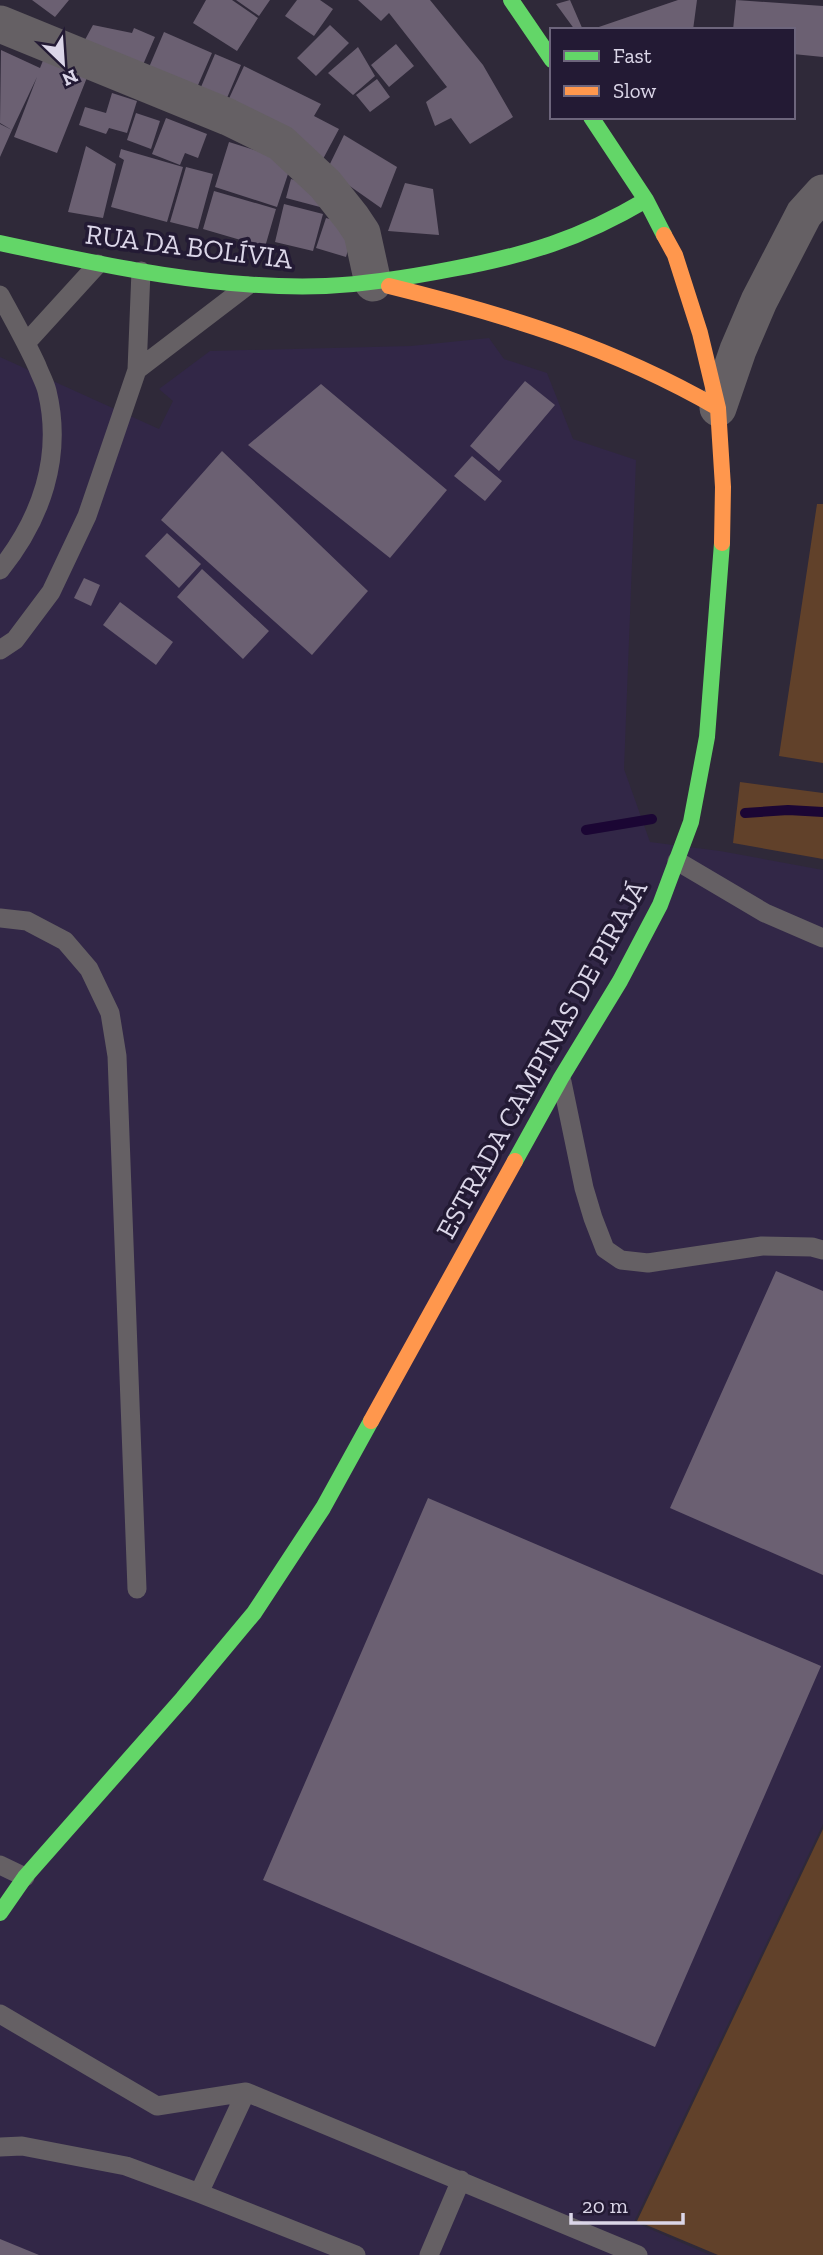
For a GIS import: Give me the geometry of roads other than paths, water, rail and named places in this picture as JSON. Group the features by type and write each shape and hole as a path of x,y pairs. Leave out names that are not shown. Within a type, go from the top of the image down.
{"main road":[{"path":"510,0 550,57"},
{"name":"ESTRADA CAMPINAS DE PIRAJÁ","path":"0,1913 24,1877 183,1698 254,1613 323,1508 561,1078 620,981 660,905 691,822 707,737 722,562 723,487 718,408 700,333 675,255 646,200 592,119"},
{"name":"RUA DA BOLÍVIA","path":"0,243 141,271 251,283 312,286 373,283 539,250 605,224 646,200"},
{"name":"RUA DA BOLÍVIA","path":"373,283 473,306 544,327 616,354 685,387 718,408"}],"street":[{"path":"0,24 228,117 282,143 325,184 362,233 373,283"},
{"path":"718,408 758,301 804,214 823,193"}],"lane":[{"path":"26,342 98,264"},
{"path":"0,650 15,640 51,592 87,516 137,370 141,271"},
{"path":"137,370 251,283"},
{"path":"0,295 26,342 47,390 52,430 52,463 38,506 17,549 0,570"},
{"path":"677,861 765,913 823,938"},
{"path":"0,918 27,921 65,941 89,969 110,1013 117,1056 137,1589"},
{"path":"561,1078 590,1208 606,1249 621,1260 648,1263 762,1246 812,1247 823,1250"},
{"path":"0,1865 24,1877"},
{"path":"0,2014 158,2106 246,2092 638,2255"},
{"path":"199,2193 246,2092"},
{"path":"0,2147 22,2146 126,2166 356,2255"},
{"path":"429,2255 461,2180"}],"waterway":[{"path":"745,813 788,810 823,812"},
{"path":"586,830 652,819"}]}
